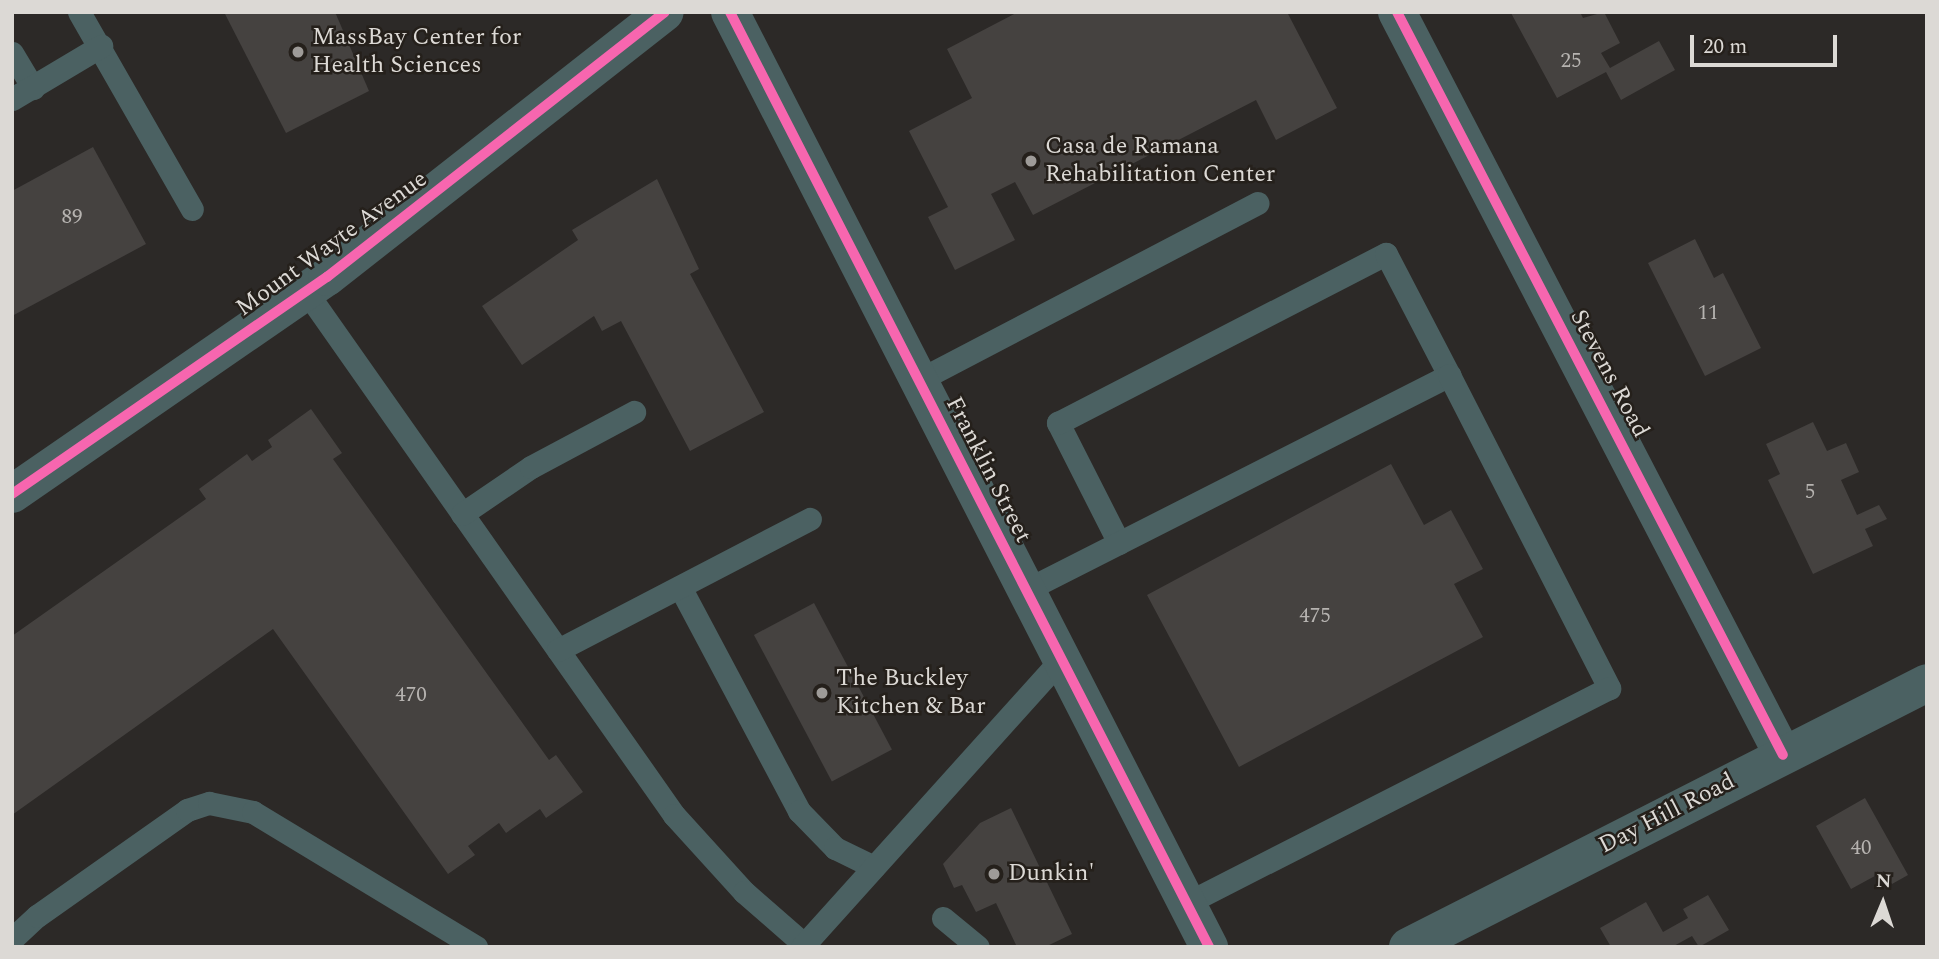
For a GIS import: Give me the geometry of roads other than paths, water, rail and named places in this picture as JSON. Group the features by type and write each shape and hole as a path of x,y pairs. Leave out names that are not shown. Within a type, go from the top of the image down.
{"street":[{"name":"Mount Wayte Avenue","path":"12,494 305,290 436,193 665,12"},
{"name":"Franklin Street","path":"730,12 1187,903 1203,944"},
{"name":"Stevens Road","path":"1397,12 1783,755"},
{"name":"Day Hill Road","path":"1408,947 1927,683"}],"lane":[{"path":"79,12 192,209"},
{"path":"12,99 101,47"},
{"path":"12,52 33,88"},
{"path":"919,380 1258,203"},
{"path":"1119,543 1058,423 1387,254 1609,688 1187,903"},
{"path":"305,290 691,836 744,892 804,946 1061,659"},
{"path":"1026,590 1449,375"},
{"path":"462,514 523,472 634,412"},
{"path":"558,650 810,519"},
{"path":"680,586 789,794 823,839 847,856 874,867"},
{"path":"12,939 37,916 187,810 209,803 253,812 476,947"},
{"path":"943,918 978,947"}],"place":[{"name":"MassBay Center for Health Sciences","path":"298,52"},
{"name":"Casa de Ramana Rehabilitation Center","path":"1031,161"},
{"name":"The Buckley Kitchen & Bar","path":"822,693"},
{"name":"Dunkin'","path":"994,874"}]}
